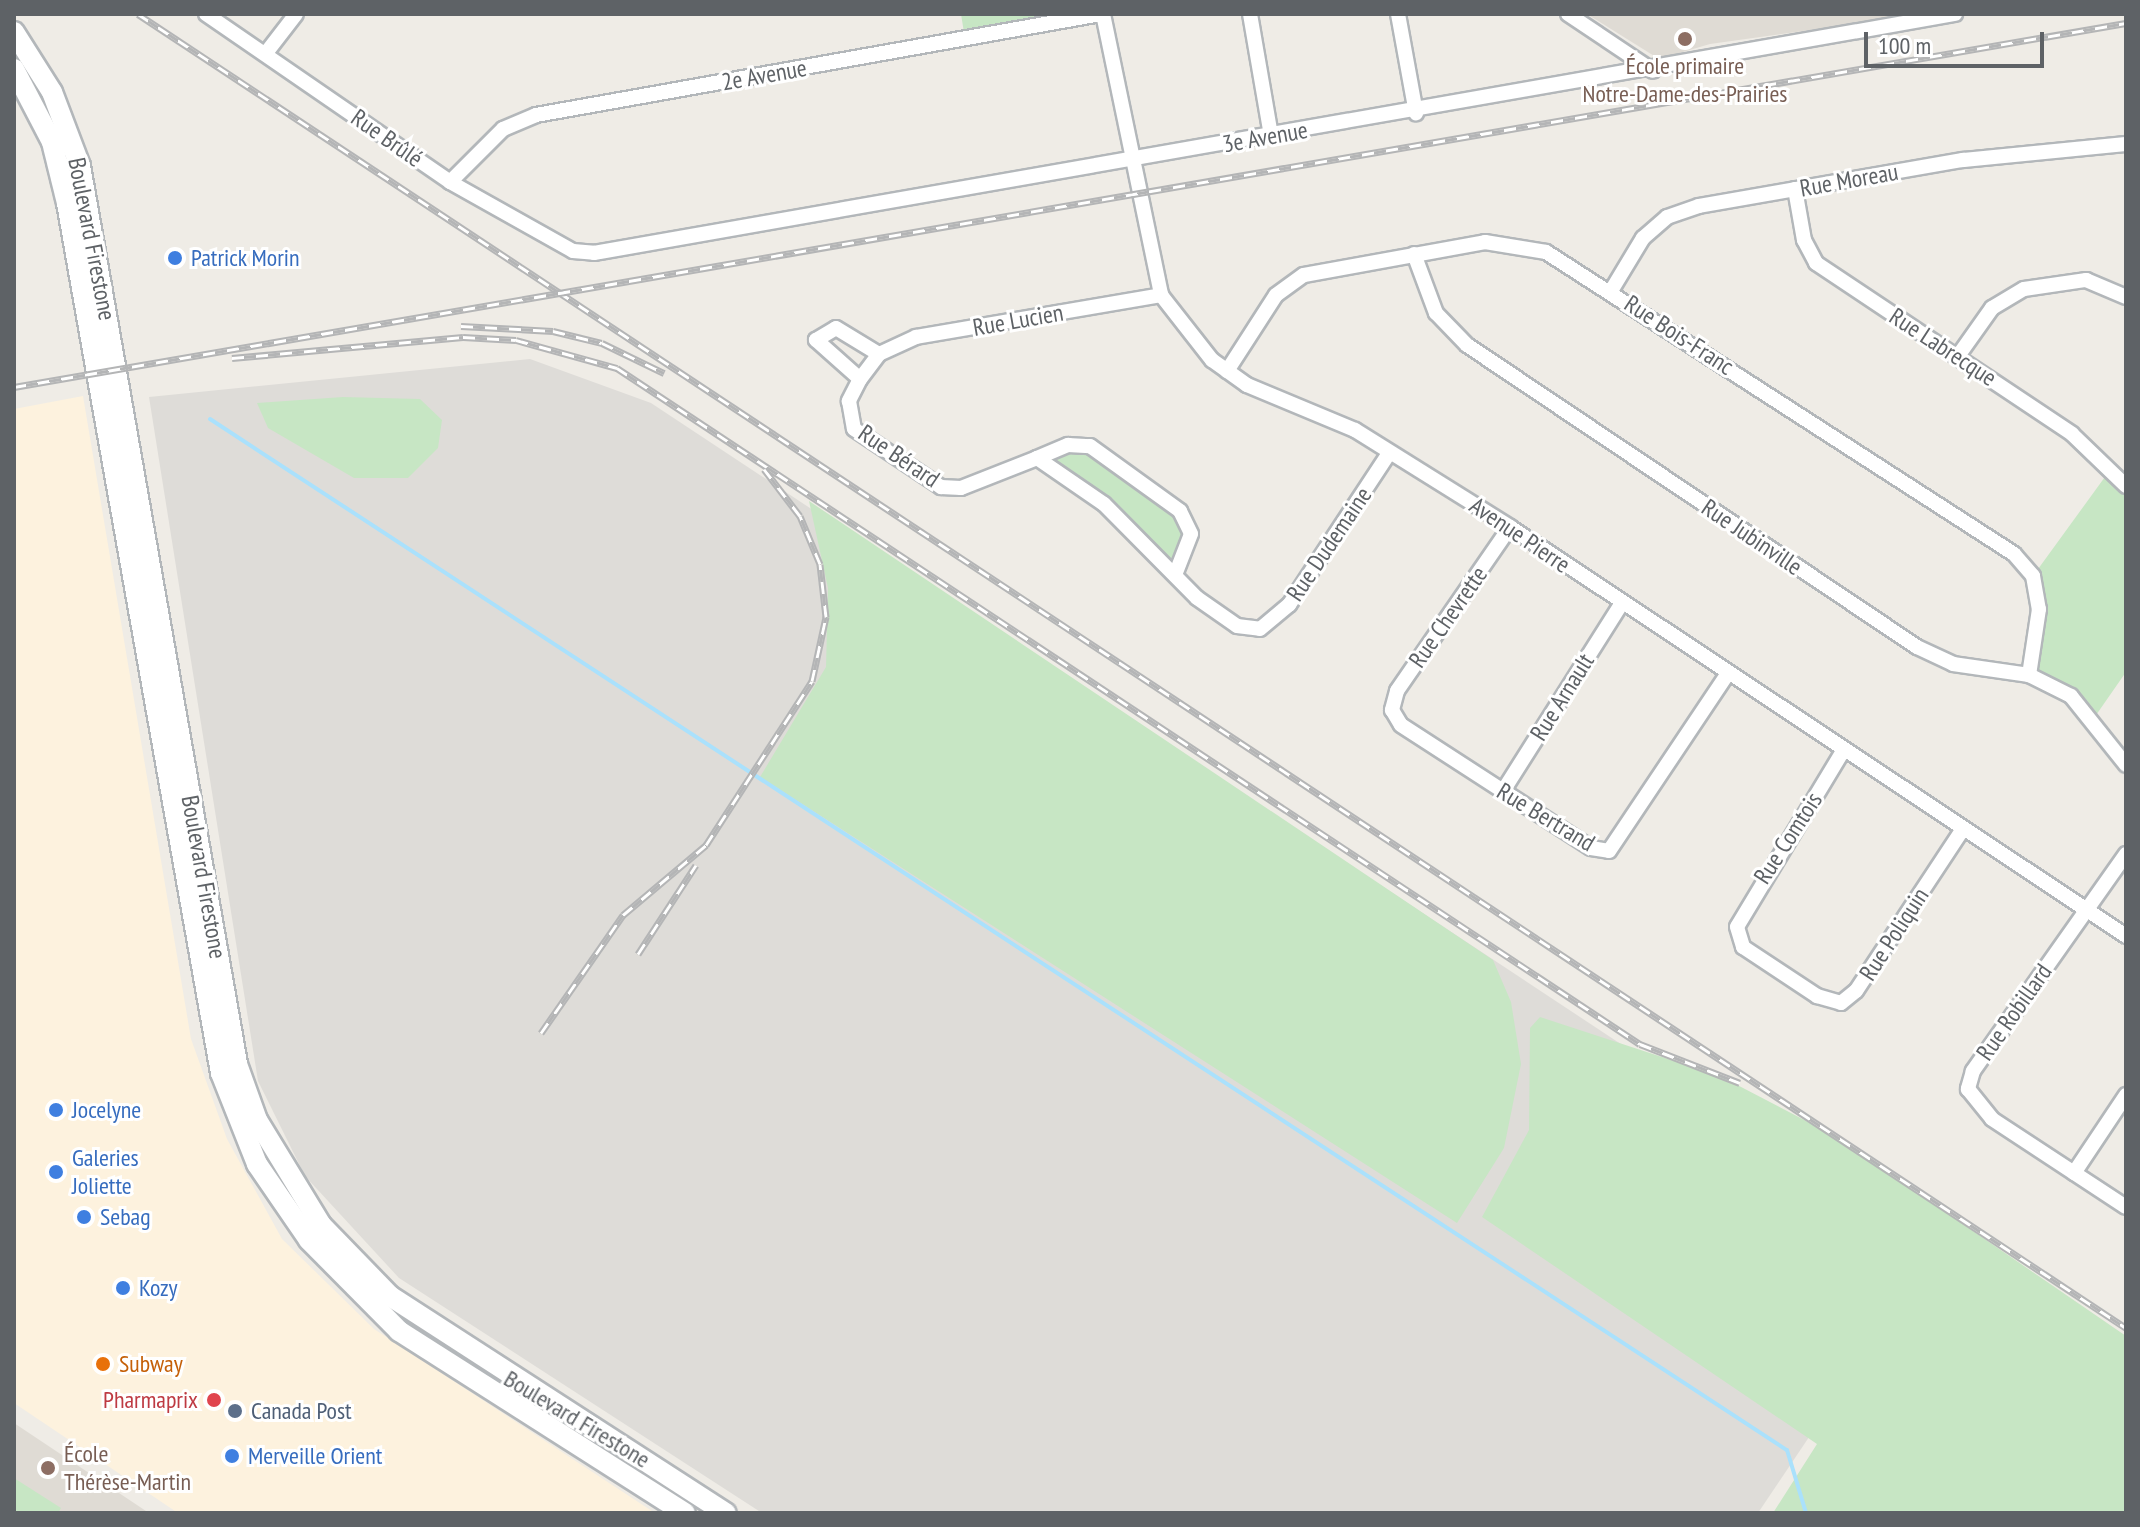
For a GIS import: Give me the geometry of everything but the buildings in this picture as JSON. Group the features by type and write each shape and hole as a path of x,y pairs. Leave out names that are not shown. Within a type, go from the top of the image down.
{"main road":[{"name":"Boulevard Firestone","path":"14,32 68,125 85,187 237,1064 257,1120 321,1225 390,1296 726,1513"},
{"name":"Boulevard Firestone","path":"14,69 52,142 67,203 213,1033 257,1164 309,1240 399,1331 685,1513"}],"street":[{"name":"Rue Brûlé","path":"206,14 450,182 573,251"},
{"path":"266,53 296,14"},
{"name":"Avenue Pierre","path":"1102,14 1129,160 1161,295 1197,346 1227,371 1390,452 1510,527 1621,604 2126,936"},
{"name":"2e Avenue","path":"450,182 503,129 536,115 1102,14"},
{"path":"1250,14 1271,135"},
{"path":"1398,14 1416,113"},
{"path":"1568,14 1653,71"},
{"name":"3e Avenue","path":"573,251 1416,113 1955,14"},
{"name":"Rue Moreau","path":"1611,291 1643,238 1667,217 1795,189 2051,148 2126,144"},
{"name":"Rue Labrecque","path":"1795,189 1804,240 1816,263 2072,434 2126,486"},
{"name":"Rue Bois-Franc","path":"1227,371 1290,281 1324,268 1414,254 1519,243 1611,291 2014,554 2033,576 2039,609 2029,675"},
{"name":"Rue Jubinville","path":"1414,254 1436,313 1467,345 1917,647 1953,664 2029,675 2071,696 2126,765"},
{"path":"1958,356 1992,308 2024,289 2086,280 2126,297"},
{"name":"Rue Lucien","path":"860,379 879,354 916,337 1161,295"},
{"path":"860,379 819,347 818,332 836,328 879,354"},
{"name":"Rue Bérard","path":"860,379 849,401 854,429 941,487 961,488 1068,445 1090,446 1180,511 1191,534 1175,575"},
{"name":"Rue Dudemaine","path":"1175,575 1237,626 1260,629 1289,605 1390,452"},
{"path":"1037,458 1104,504 1175,575"},
{"name":"Rue Chevrette","path":"1392,710 1397,691 1510,527"},
{"name":"Rue Arnault","path":"1503,791 1621,604"},
{"name":"Rue Bertrand","path":"1392,710 1401,725 1591,848 1609,851 1728,673"},
{"name":"Rue Comtois","path":"1737,927 1843,751"},
{"name":"Rue Poliquin","path":"1737,927 1743,947 1841,1003 1856,991 1963,829"},
{"name":"Rue Robillard","path":"2126,854 1973,1071 1968,1089 1992,1119 2126,1207"},
{"path":"2074,1173 2126,1095"}],"shaded area":[{"name":"École primaire Notre-Dame-des-Prairies","path":"1587,14 1926,14 1710,44 1659,59"},
{"path":"530,359 651,403 1934,1251 1758,1513 762,1513 399,1278 305,1176 258,1081 149,397"},
{"path":"83,396 191,1039 227,1139 282,1239 374,1329 655,1513 178,1513 14,1403 14,409"},
{"name":"École Thérèse-Martin","path":"14,1423 149,1513 14,1513"}],"green space":[{"path":"961,14 1101,14 966,45"},
{"path":"343,397 420,399 442,420 438,448 408,478 354,478 268,428 257,403"},
{"path":"1079,443 1180,511 1191,534 1175,575 1037,458"},
{"path":"2110,470 2126,486 2126,672 2094,718 2029,675 2039,609 2033,576"},
{"path":"809,501 1493,960 1511,1002 1521,1064 1504,1148 1457,1223 760,777 826,667 828,588"},
{"path":"1540,1017 1720,1076 1833,1135 2126,1336 2126,1513 1773,1513 1817,1444 1482,1217 1529,1130 1530,1028"},
{"path":"14,1478 61,1508 58,1513 14,1513"}],"waterway":[{"path":"210,419 1787,1450 1806,1513"}],"railway":[{"path":"138,14 2126,1328"},
{"path":"14,387 2126,23"},
{"path":"461,326 553,331 602,343 664,373"},
{"path":"232,358 463,337 516,340 617,368 1640,1044 1740,1083"},
{"path":"541,1033 623,915 706,845 812,681 826,617 820,564 800,516 764,469"},
{"path":"638,954 696,865"}],"place":[{"name":"École primaire Notre-Dame-des-Prairies","path":"1685,39"},
{"name":"Patrick Morin","path":"175,258"},
{"name":"Jocelyne","path":"56,1110"},
{"name":"Galeries Joliette","path":"56,1172"},
{"name":"Sebag","path":"84,1217"},
{"name":"Kozy","path":"123,1288"},
{"name":"Subway","path":"103,1364"},
{"name":"Pharmaprix","path":"214,1400"},
{"name":"Canada Post","path":"235,1411"},
{"name":"Merveille Orient","path":"232,1456"},
{"name":"École Thérèse-Martin","path":"48,1468"}]}
